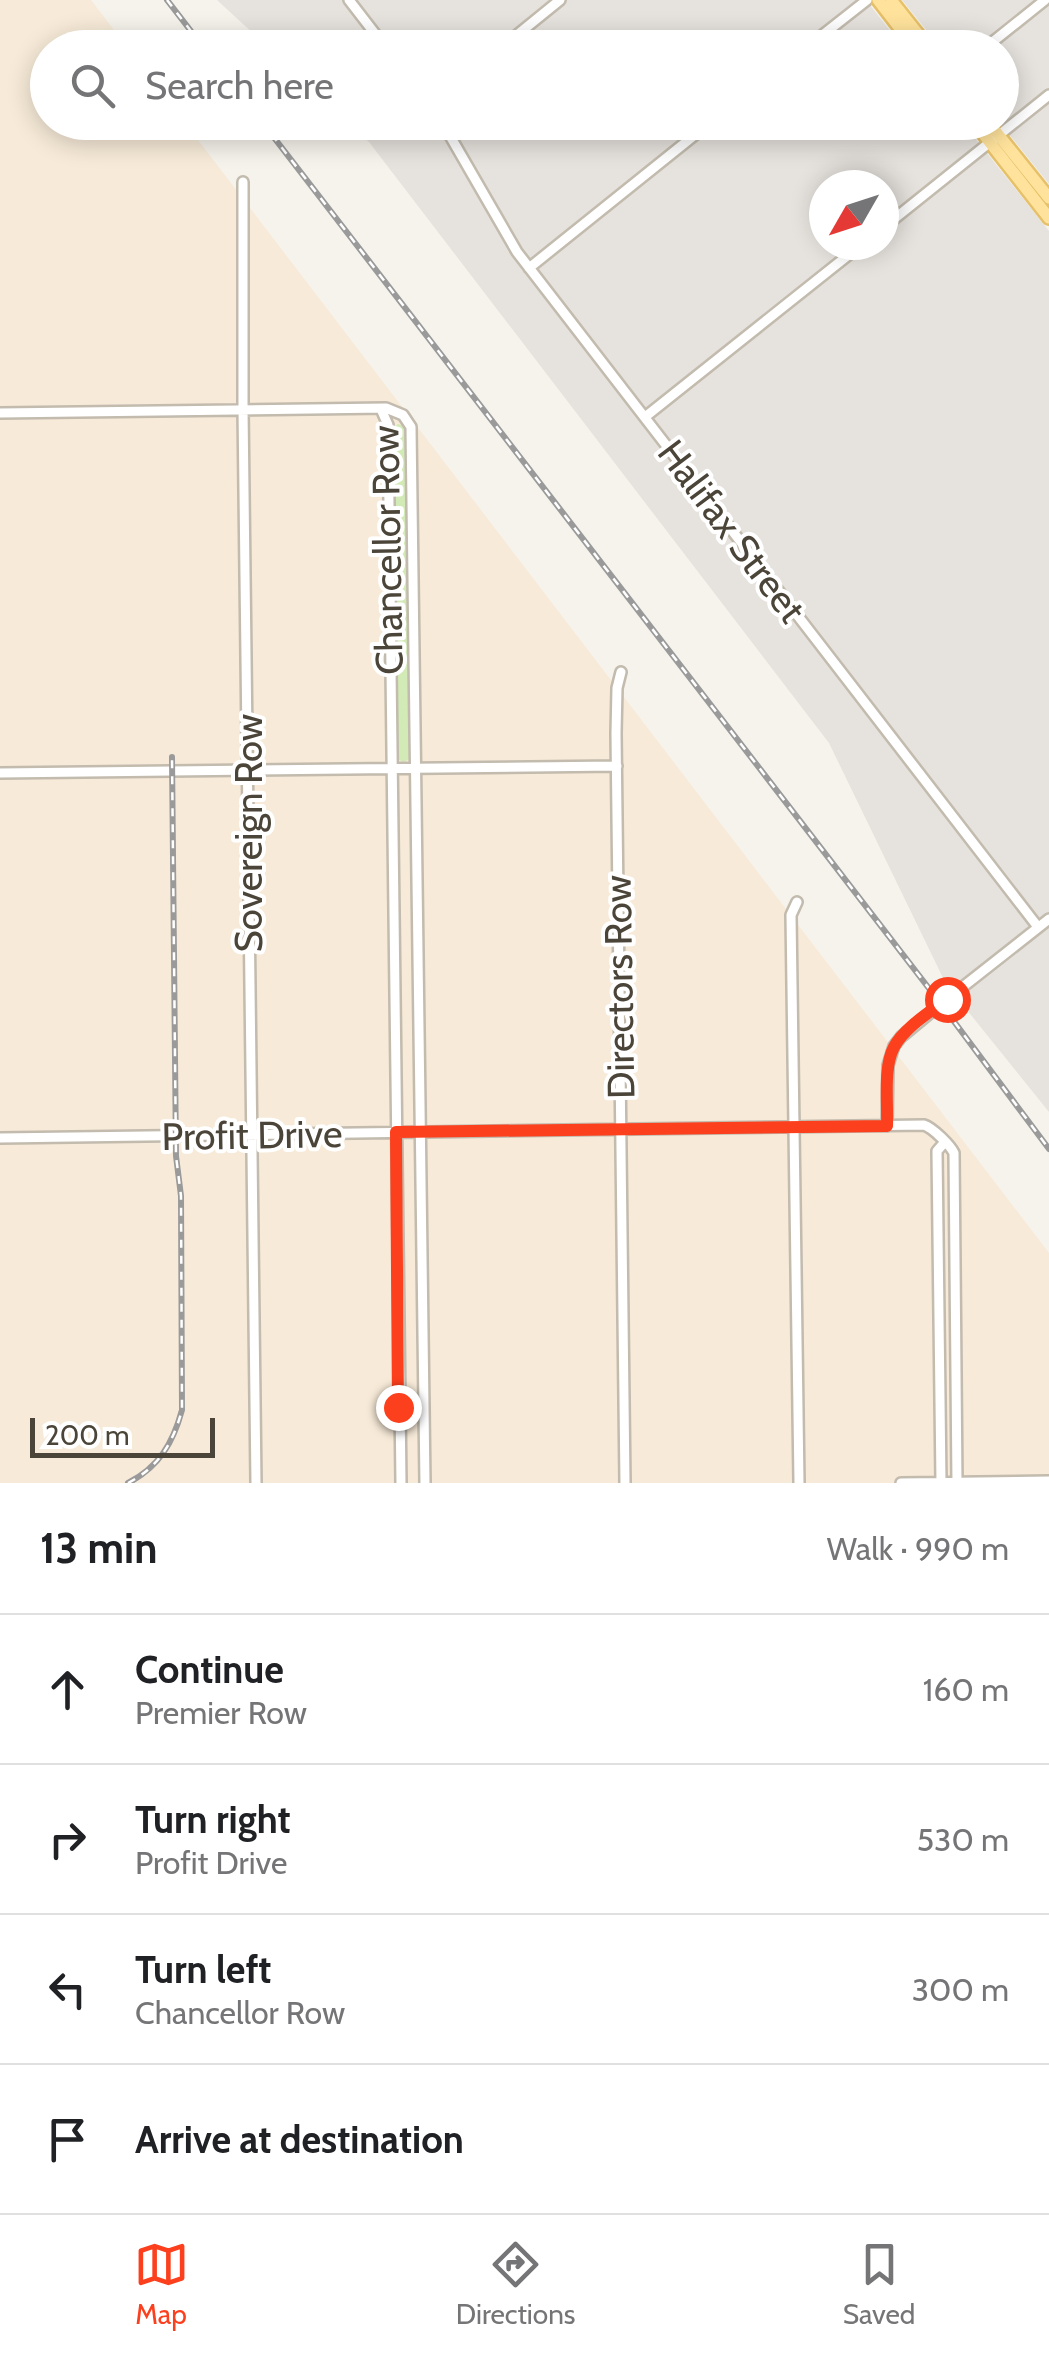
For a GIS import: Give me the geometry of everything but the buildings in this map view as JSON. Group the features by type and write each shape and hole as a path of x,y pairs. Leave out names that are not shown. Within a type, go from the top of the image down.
{"main road":[{"path":"878,0 901,30"},
{"path":"892,0 915,30"},
{"path":"996,140 1043,197 1049,218"}],"street":[{"path":"350,0 372,30"},
{"path":"522,30 560,0"},
{"path":"829,30 867,0"},
{"path":"1008,30 1045,0"},
{"path":"1019,118 1049,95"},
{"name":"Halifax Street","path":"452,140 498,222 530,268 1038,927"},
{"path":"530,268 690,140"},
{"path":"899,214 992,140"},
{"name":"Sovereign Row","path":"243,182 256,1483"},
{"path":"645,417 841,260"},
{"path":"0,413 381,409"},
{"name":"Chancellor Row","path":"401,1483 388,425 381,409 395,410 409,422 412,434 425,1483"},
{"path":"388,425 395,420 409,422"},
{"name":"Directors Row","path":"620,672 616,688 616,766 625,1483"},
{"path":"0,773 616,766"},
{"path":"797,902 791,915 799,1483"},
{"path":"887,1126 888,1065 901,1037 1049,919"},
{"name":"Profit Drive","path":"0,1138 924,1126 933,1128 944,1142"},
{"path":"942,1483 937,1151 944,1142 954,1153 957,1483"},
{"path":"901,1483 1049,1481"}],"shaded area":[{"path":"0,0 91,0 114,30 30,30 30,140 198,140 1049,1253 1049,1483 0,1483"},
{"path":"217,0 866,0 890,30 250,30"},
{"path":"902,0 1049,0 1049,184 1014,140 1019,140 1019,30 926,30"},
{"path":"367,140 977,140 1049,231 1049,1112 946,984 829,743"}],"green space":[{"path":"398,424 407,427 412,756 403,762 396,758 391,430"}],"railway":[{"path":"167,0 190,30"},
{"path":"276,140 1049,1149"},
{"path":"128,1483 163,1453 182,1410 172,757"}],"route":[{"path":"398,1407 396,1132 887,1126 888,1065 894,1046 947,999"}]}
